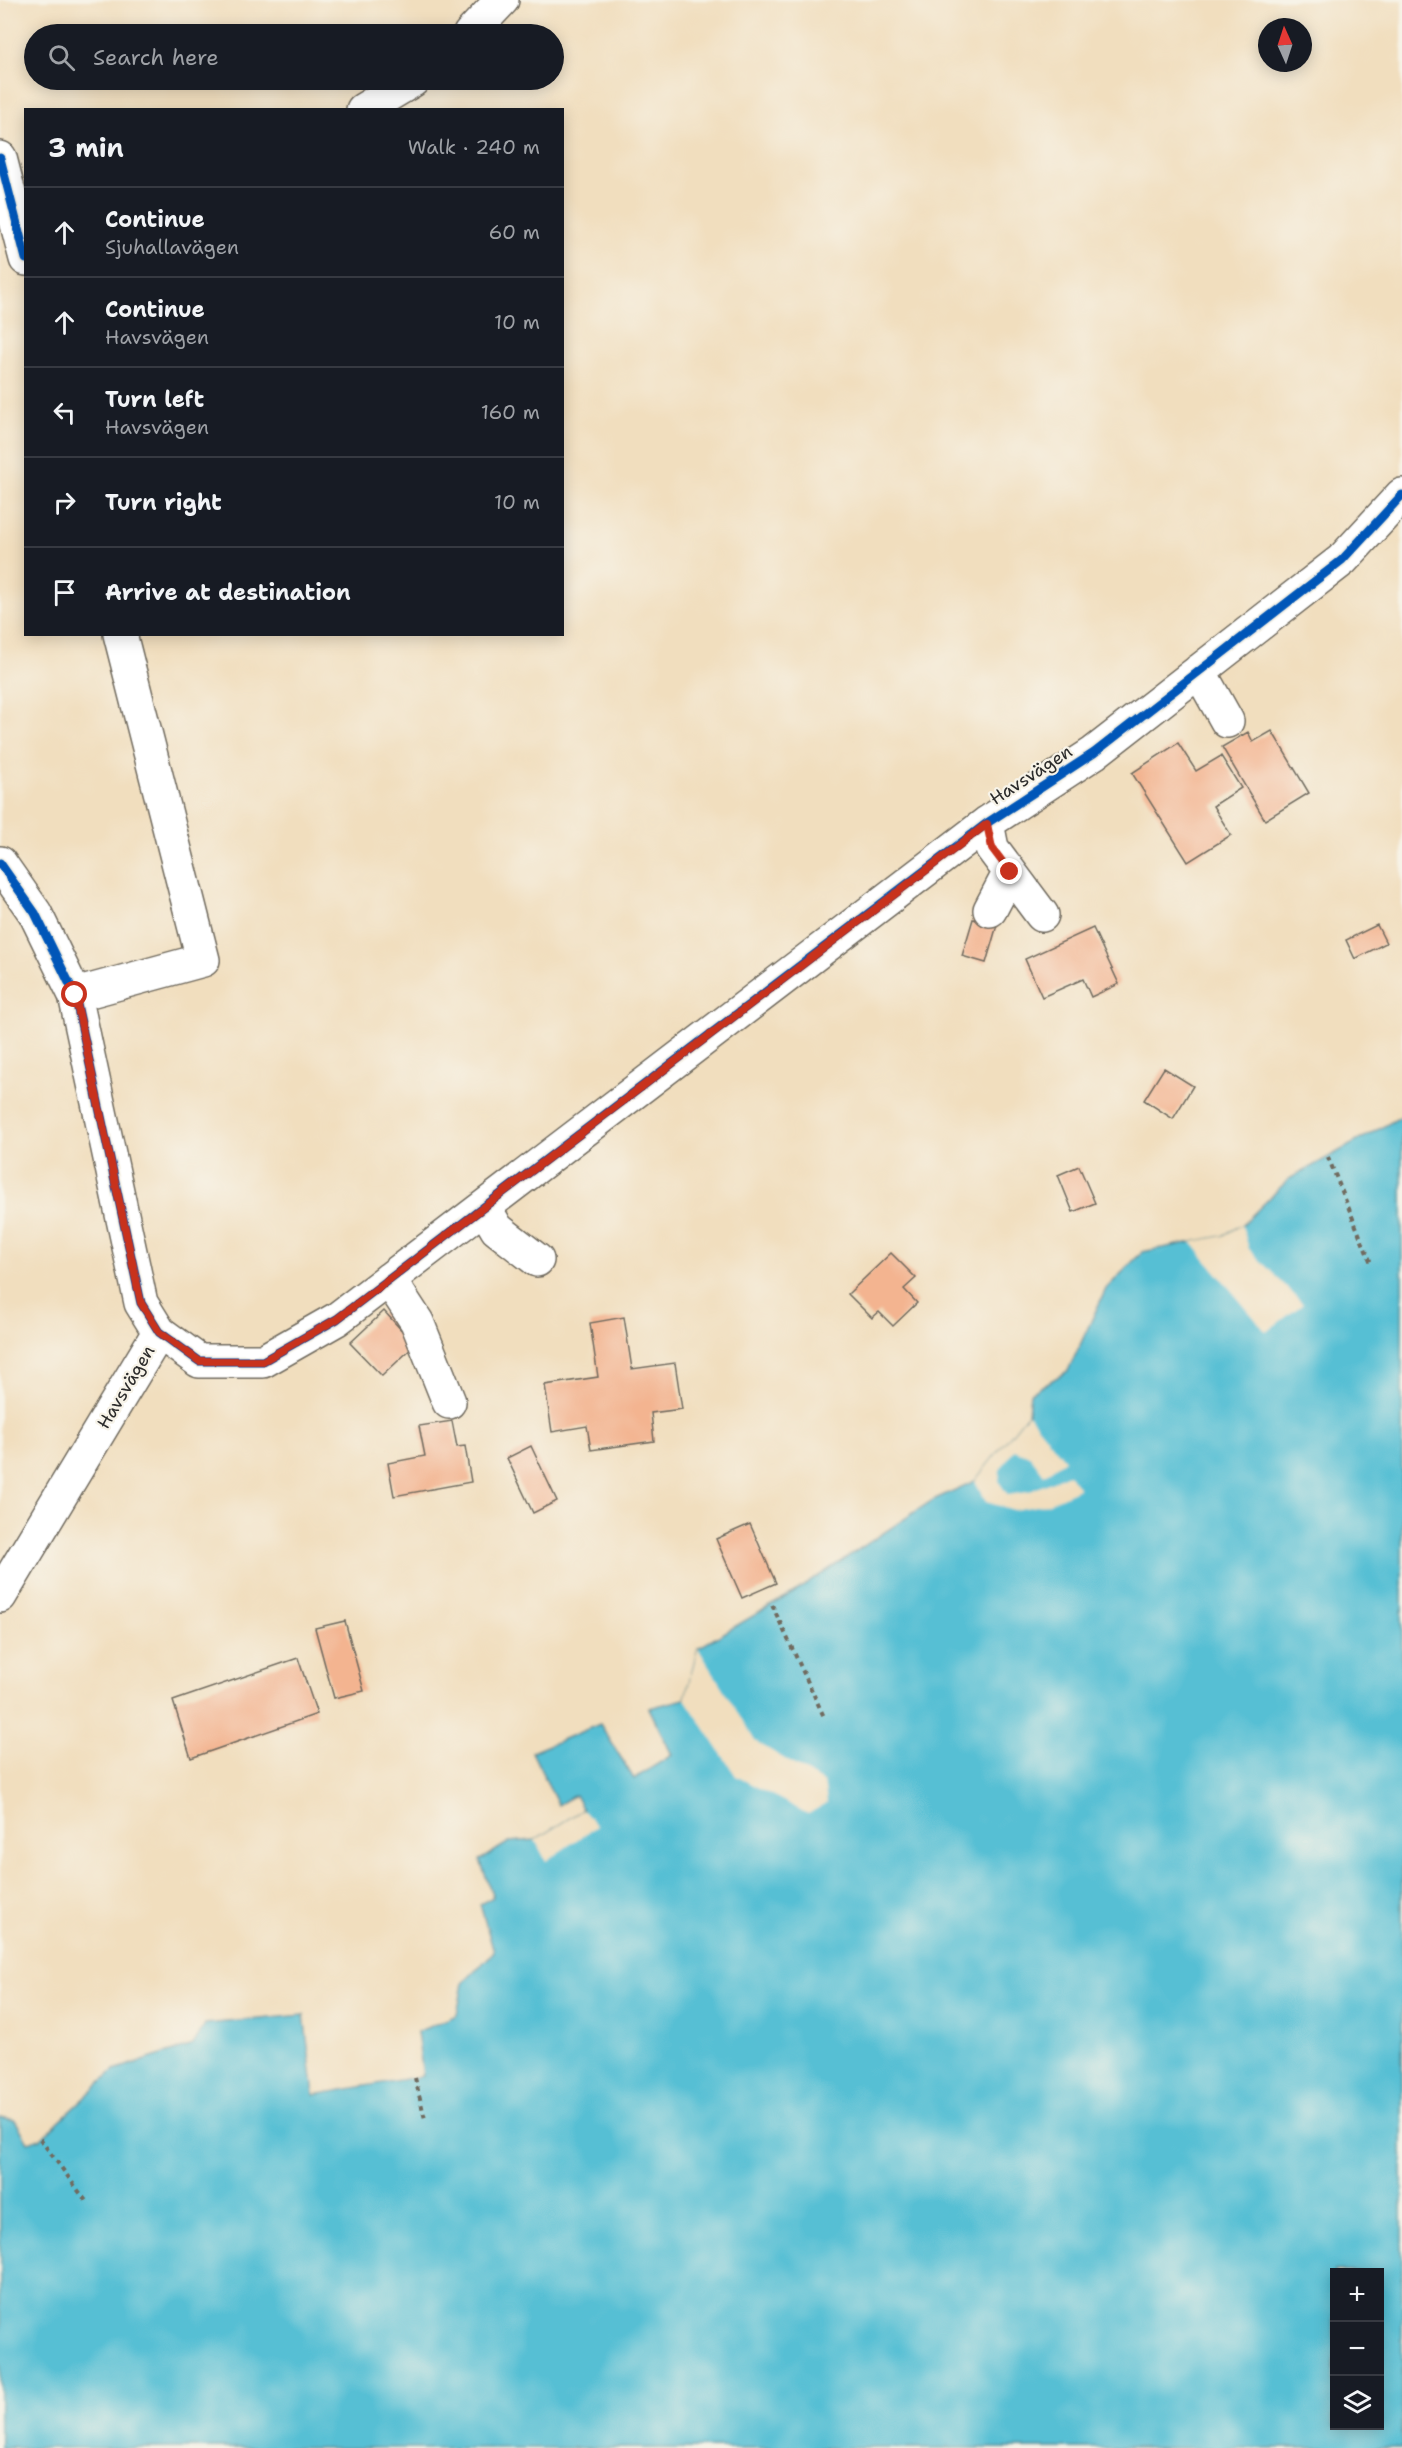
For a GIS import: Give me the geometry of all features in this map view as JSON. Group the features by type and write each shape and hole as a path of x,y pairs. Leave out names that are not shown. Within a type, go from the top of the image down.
{"street":[{"path":"479,24 502,0"},
{"path":"366,108 396,90"},
{"path":"0,159 18,252"},
{"name":"Havsvägen","path":"0,1596 159,1332 199,1361 263,1361 337,1319 987,824 1094,753 1342,560 1402,495"},
{"path":"75,995 203,960 121,636"},
{"path":"1199,671 1227,721"},
{"path":"987,824 992,848 1042,915"},
{"path":"0,863 35,913 75,995 141,1303 159,1332"},
{"path":"990,910 1010,872"},
{"path":"484,1207 497,1229 537,1260"},
{"path":"389,1279 417,1322 449,1402"}],"path":[{"path":"1328,1157 1371,1263"},
{"path":"772,1605 825,1719"},
{"path":"415,2078 425,2119"},
{"path":"40,2139 86,2201"}],"water":[{"path":"1402,1116 1402,2448 0,2448 0,2117 15,2120 28,2142 40,2139 114,2070 193,2045 205,2024 304,2015 314,2095 423,2076 417,2032 457,2015 463,1983 494,1952 480,1904 493,1897 480,1860 509,1842 535,1840 583,1810 575,1795 558,1805 532,1752 600,1724 634,1779 672,1755 649,1708 685,1699 698,1648 796,1591 933,1500 975,1481 1028,1414 1030,1393 1068,1371 1106,1289 1142,1252 1223,1236 1242,1225 1289,1179"}],"pier":[{"path":"1242,1225 1249,1249 1303,1304 1266,1332 1191,1242 1223,1236"},
{"path":"1028,1414 1065,1460 1044,1475 1030,1456 1014,1450 1000,1470 999,1482 1008,1495 1028,1492 1069,1474 1079,1489 1047,1504 1014,1510 986,1502 975,1481"},
{"path":"698,1648 755,1741 824,1783 827,1803 808,1814 736,1776 685,1699"},
{"path":"583,1810 597,1826 546,1861 535,1840"}],"building":[{"path":"1272,731 1309,793 1265,820 1222,747 1248,732 1253,742"},
{"path":"1178,743 1196,771 1221,756 1241,788 1213,806 1231,835 1188,862 1132,773"},
{"path":"973,919 997,925 986,963 962,956"},
{"path":"1377,925 1386,943 1355,959 1346,940"},
{"path":"1093,928 1119,984 1091,997 1083,979 1042,997 1025,959"},
{"path":"1164,1068 1193,1086 1173,1119 1144,1100"},
{"path":"1079,1166 1095,1203 1073,1212 1058,1175"},
{"path":"891,1253 916,1278 904,1289 917,1303 893,1326 879,1312 872,1318 848,1294"},
{"path":"384,1311 415,1345 382,1376 350,1343"},
{"path":"624,1317 632,1369 675,1363 682,1409 651,1413 654,1441 591,1450 587,1426 552,1432 545,1385 598,1377 590,1323"},
{"path":"452,1421 457,1447 465,1446 471,1482 394,1496 388,1463 425,1456 419,1426"},
{"path":"531,1446 557,1501 533,1513 507,1458"},
{"path":"750,1524 776,1583 742,1598 716,1539"},
{"path":"345,1621 364,1691 334,1698 315,1628"},
{"path":"298,1658 317,1714 191,1758 173,1701"}],"cycle path":[{"path":"0,158 24,251"},
{"path":"0,863 35,913 75,995 141,1303 159,1332 199,1361 263,1361 337,1319 987,823 1094,753 1342,560 1402,495"}],"route":[{"path":"75,995 141,1303 159,1332 199,1361 263,1361 337,1319 987,824 992,848 1010,872"}]}
